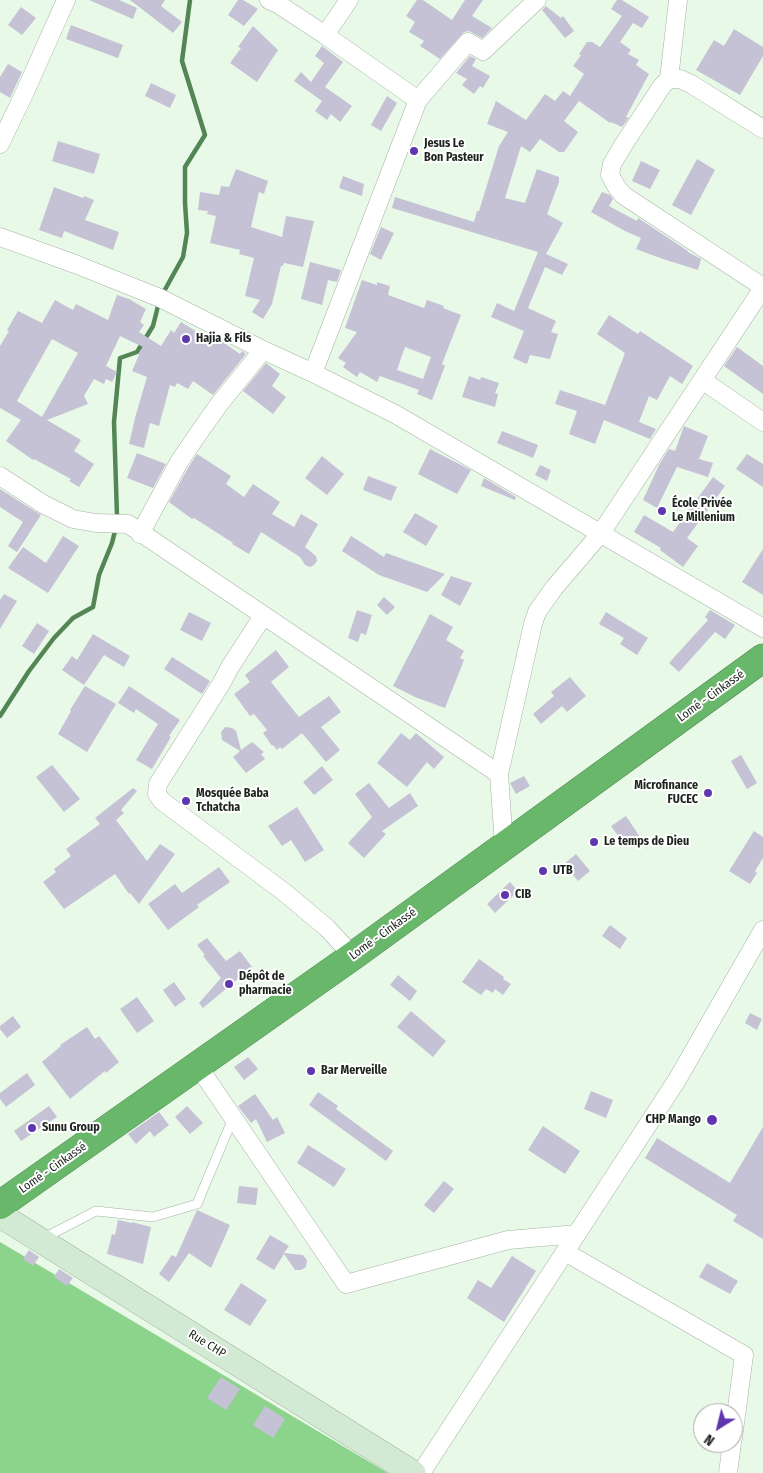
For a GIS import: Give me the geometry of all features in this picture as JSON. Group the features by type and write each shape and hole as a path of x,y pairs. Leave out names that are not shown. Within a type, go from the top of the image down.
{"highway":[{"name":"Lomé - Cinkassé","path":"0,1205 353,956 763,658"}],"street":[{"path":"0,144 66,0"},
{"path":"269,0 325,35 418,100"},
{"path":"325,35 349,0"},
{"path":"313,373 418,100 468,42 483,51 537,0"},
{"path":"669,80 678,0"},
{"path":"504,846 499,774 537,612 554,588 601,533 763,287 623,195 610,175 612,164 662,86 669,80 680,79 691,84 763,129"},
{"path":"0,237 160,298 395,414 763,628"},
{"path":"140,534 179,462 193,441 220,403 263,350"},
{"path":"702,380 763,422"},
{"path":"0,476 43,504 73,519 96,523 128,524 140,534 499,774"},
{"path":"263,616 158,784 158,794 162,801 284,892 327,928 353,956"},
{"path":"421,1473 677,1080 763,930"},
{"path":"198,1066 346,1284 508,1240 577,1234"},
{"name":"Rue CHP","path":"0,1215 413,1473"},
{"path":"565,1252 744,1355 738,1403"},
{"path":"728,1473 731,1453"}],"lane":[{"path":"40,1240 96,1211 153,1217 197,1204 233,1118"}],"green space":[{"path":"0,1242 388,1473 0,1473"}],"building":[{"path":"89,0 119,0 137,8 133,19"},
{"path":"130,0 165,0 161,6 182,22 173,33"},
{"path":"238,0 243,0 258,9 244,26 228,15"},
{"path":"417,0 423,0 452,20 465,0 483,0 472,16 492,28 482,38 469,31 464,32 440,59 420,46 424,41 409,32 415,22 406,16"},
{"path":"617,0 622,0 649,17 642,28 633,23 620,42 631,50 628,54 639,60 636,65 649,74 626,117 629,118 622,127 610,123 579,101 564,121 578,132 564,152 559,152 540,139 530,152 521,146 505,198 525,203 537,169 559,177 559,182 547,214 563,223 546,254 568,264 562,275 545,267 528,308 556,321 551,332 558,334 550,359 530,355 527,364 513,358 524,331 491,317 497,303 514,311 538,252 392,208 395,197 474,222 499,146 508,132 487,124 496,101 526,120 545,94 555,101 563,91 570,96 584,74 573,66 581,55 579,54 587,42 592,42 600,47 622,16 611,9"},
{"path":"546,6 561,18 563,16 574,31 565,38 542,10"},
{"path":"21,7 36,18 22,35 8,25"},
{"path":"71,25 123,45 118,58 66,39"},
{"path":"253,26 278,50 257,82 230,63 241,48 238,47"},
{"path":"734,29 763,47 763,56 740,95 696,70 714,40 724,46"},
{"path":"322,46 343,62 325,87 352,106 340,122 331,114 327,120 315,111 322,101 294,81 301,72 311,82 324,63 315,56"},
{"path":"470,56 476,59 472,66 490,76 483,88 480,86 474,94 462,85 467,79 456,73"},
{"path":"8,64 22,72 10,98 0,92 0,77"},
{"path":"151,83 176,95 170,108 145,96"},
{"path":"387,96 397,103 381,131 371,125"},
{"path":"58,141 100,154 94,174 52,161"},
{"path":"697,159 715,170 691,215 672,205"},
{"path":"641,161 660,170 650,189 632,181"},
{"path":"236,169 268,181 264,194 259,192 251,227 282,237 286,216 314,221 303,267 284,263 281,266 272,304 263,319 252,312 260,300 245,296 254,258 239,254 240,250 210,243 216,216 207,214 208,211 198,210 200,192 219,195 221,186 229,187"},
{"path":"343,176 364,184 362,196 339,188"},
{"path":"54,187 94,200 85,220 119,232 113,250 64,231 62,238 39,230"},
{"path":"602,192 610,195 613,199 609,206 637,221 638,218 701,259 698,270 636,249 641,238 591,212"},
{"path":"381,227 394,233 381,260 370,254"},
{"path":"310,262 341,270 337,282 328,280 322,305 301,299"},
{"path":"362,280 377,285 377,282 390,286 388,295 424,308 427,300 461,315 442,364 445,366 432,400 417,394 419,390 380,376 377,382 360,372 357,377 343,367 346,363 338,358 357,332 345,328","holes":["405,347 431,357 423,379 397,370"]},
{"path":"117,295 129,299 146,309 140,322 144,325 139,332 161,346 171,330 174,333 181,322 217,344 220,340 240,354 242,351 246,354 213,395 193,381 188,389 177,383 175,387 170,385 159,426 150,423 144,448 129,444 147,377 132,371 138,354 143,347 120,336 106,366 117,372 112,382 106,379 104,384 94,379 84,396 88,404 47,420 81,440 74,451 94,464 79,487 69,481 71,479 33,460 6,441 21,420 0,408 0,346 18,311 42,323 55,300 73,310 76,304 108,320","holes":["52,339 78,353 42,417 17,401"]},
{"path":"609,315 638,334 640,331 693,366 682,384 670,376 657,400 649,396 639,422 656,429 650,439 604,420 595,444 569,434 577,411 555,404 560,390 605,405 625,353 597,334"},
{"path":"737,347 763,366 763,394 724,366"},
{"path":"266,363 280,374 272,386 286,397 273,414 243,391"},
{"path":"469,376 480,380 481,377 499,383 495,393 498,394 495,407 462,397"},
{"path":"684,426 708,436 699,459 713,463 708,477 677,467 657,508 643,500 660,463 669,449 675,451"},
{"path":"502,431 538,445 533,458 497,443"},
{"path":"430,449 471,470 457,494 418,474"},
{"path":"137,453 166,464 153,488 127,478"},
{"path":"197,454 231,476 226,484 244,497 253,484 280,502 272,514 294,527 301,514 318,524 305,547 316,556 317,561 314,565 310,567 305,565 300,557 261,532 249,554 194,518 192,519 169,502"},
{"path":"747,454 763,464 763,487 736,469"},
{"path":"322,456 344,474 327,495 305,478"},
{"path":"540,465 551,470 547,481 535,475"},
{"path":"368,476 397,487 391,501 363,490"},
{"path":"713,477 725,486 687,538 698,546 683,567 660,550 661,548 634,532 644,515 673,532"},
{"path":"484,478 516,497 515,500 481,486"},
{"path":"0,489 41,515 17,552 8,546 23,522 0,507"},
{"path":"415,513 438,526 426,546 403,532"},
{"path":"63,536 79,546 48,593 8,568 23,547 46,563"},
{"path":"351,536 384,557 386,553 445,574 427,592 379,575 342,551"},
{"path":"763,549 763,595 742,582"},
{"path":"451,576 472,583 460,606 441,595"},
{"path":"4,594 17,601 0,629 0,600"},
{"path":"384,597 395,607 387,615 377,605"},
{"path":"357,610 372,615 366,635 361,633 358,642 348,638"},
{"path":"710,610 735,625 725,639 715,632 679,672 669,663 708,620 705,617"},
{"path":"189,612 211,623 202,641 180,630"},
{"path":"606,612 648,638 637,655 620,644 624,638 599,624"},
{"path":"430,614 453,627 446,640 464,651 460,658 464,660 445,708 415,697 393,686"},
{"path":"37,623 49,631 34,654 22,646"},
{"path":"93,634 130,656 124,667 104,655 84,685 62,670 72,656 77,660"},
{"path":"276,650 289,667 271,682 299,717 329,696 341,712 321,727 340,750 326,762 302,733 282,749 280,747 277,750 263,733 267,730 254,714 250,716 234,694 250,682 245,675"},
{"path":"172,657 210,681 202,694 164,669"},
{"path":"570,677 586,696 567,712 562,706 541,724 533,714 554,696 551,692"},
{"path":"85,686 116,704 87,752 58,734"},
{"path":"129,686 180,720 169,736 171,737 152,769 136,760 158,724 136,709 134,713 118,703"},
{"path":"225,727 236,731 241,750 252,742 264,752 261,754 265,759 246,773 233,757 240,751 222,740 221,732"},
{"path":"401,733 410,740 416,733 444,757 434,769 427,762 407,787 377,763"},
{"path":"741,755 757,783 747,789 731,761"},
{"path":"52,765 80,799 64,812 36,777"},
{"path":"322,766 333,780 314,795 303,782"},
{"path":"524,776 530,786 516,794 510,783"},
{"path":"369,783 389,808 410,793 418,806 382,831 386,834 364,858 348,843 372,817 355,794"},
{"path":"133,788 137,791 121,810 124,813 116,820 147,861 160,844 175,854 139,904 129,894 115,874 64,909 43,882 56,872 54,869 71,856 66,849 100,824 95,818"},
{"path":"297,807 324,850 305,862 291,840 282,846 268,826"},
{"path":"626,816 640,837 626,847 611,826"},
{"path":"754,831 763,837 763,858 750,884 729,871"},
{"path":"576,854 590,871 578,881 564,864"},
{"path":"219,867 230,882 197,905 199,907 168,930 148,904 175,884 182,893"},
{"path":"510,882 518,891 495,913 487,904"},
{"path":"610,925 627,938 620,949 602,936"},
{"path":"207,938 226,961 240,951 252,967 238,976 239,978 203,1008 199,1003 221,978 203,956 205,955 197,945"},
{"path":"479,959 511,984 503,995 495,989 493,993 486,989 481,995 462,982"},
{"path":"398,975 417,991 410,1001 390,985"},
{"path":"174,982 186,999 175,1007 163,990"},
{"path":"137,997 154,1021 137,1033 120,1009"},
{"path":"411,1011 446,1041 433,1057 397,1027"},
{"path":"750,1013 762,1019 757,1030 745,1023"},
{"path":"13,1016 21,1027 7,1038 0,1029 0,1026"},
{"path":"87,1027 95,1039 99,1036 119,1062 70,1099 42,1062 60,1045"},
{"path":"248,1057 258,1069 244,1080 234,1067"},
{"path":"27,1073 35,1085 6,1107 0,1099 0,1093"},
{"path":"591,1091 613,1100 606,1118 584,1109"},
{"path":"318,1092 338,1106 336,1109 393,1151 386,1161 309,1105"},
{"path":"255,1094 273,1120 277,1117 285,1133 267,1142 256,1119 251,1123 238,1106"},
{"path":"49,1106 57,1117 21,1141 14,1131"},
{"path":"187,1106 203,1123 190,1134 175,1117"},
{"path":"159,1112 169,1125 154,1137 150,1131 136,1144 128,1134"},
{"path":"543,1126 580,1151 565,1174 528,1150"},
{"path":"763,1127 763,1239 733,1221 737,1215 645,1158 657,1138 730,1183"},
{"path":"308,1145 346,1169 334,1187 297,1163"},
{"path":"444,1181 454,1189 434,1213 424,1205"},
{"path":"239,1186 258,1188 256,1205 237,1203"},
{"path":"197,1210 230,1225 211,1268 189,1253 169,1282 159,1274 172,1255 176,1257"},
{"path":"118,1220 151,1227 143,1264 107,1254 112,1234 115,1235"},
{"path":"270,1235 289,1246 284,1253 303,1255 307,1260 306,1267 301,1270 295,1270 284,1254 274,1270 256,1259"},
{"path":"29,1250 39,1257 33,1266 23,1259"},
{"path":"512,1256 536,1271 504,1322 467,1298 478,1280 491,1288"},
{"path":"707,1263 738,1281 730,1294 699,1277"},
{"path":"59,1269 73,1278 67,1286 54,1277"},
{"path":"241,1283 267,1300 250,1326 224,1310"},
{"path":"221,1377 240,1389 226,1410 207,1398"},
{"path":"265,1406 285,1419 273,1438 253,1425"}],"waterway":[{"path":"162,295 183,257 187,233 185,167 205,135 182,61 190,0"},
{"path":"117,516 114,422 120,358 137,352 153,326 159,302"},
{"path":"0,716 29,671 54,638 73,618 93,607 99,575 112,543 116,527"}],"place":[{"name":"Jesus Le Bon Pasteur","path":"414,151"},
{"name":"Hajia & Fils","path":"186,339"},
{"name":"École Privée Le Millenium","path":"662,511"},
{"name":"Microfinance FUCEC","path":"708,793"},
{"name":"Mosquée Baba Tchatcha","path":"186,801"},
{"name":"Le temps de Dieu","path":"594,842"},
{"name":"UTB","path":"543,871"},
{"name":"CIB","path":"505,895"},
{"name":"Dépôt de pharmacie","path":"229,984"},
{"name":"Bar Merveille","path":"311,1071"},
{"name":"CHP Mango","path":"712,1120"},
{"name":"Sunu Group","path":"32,1128"}]}
